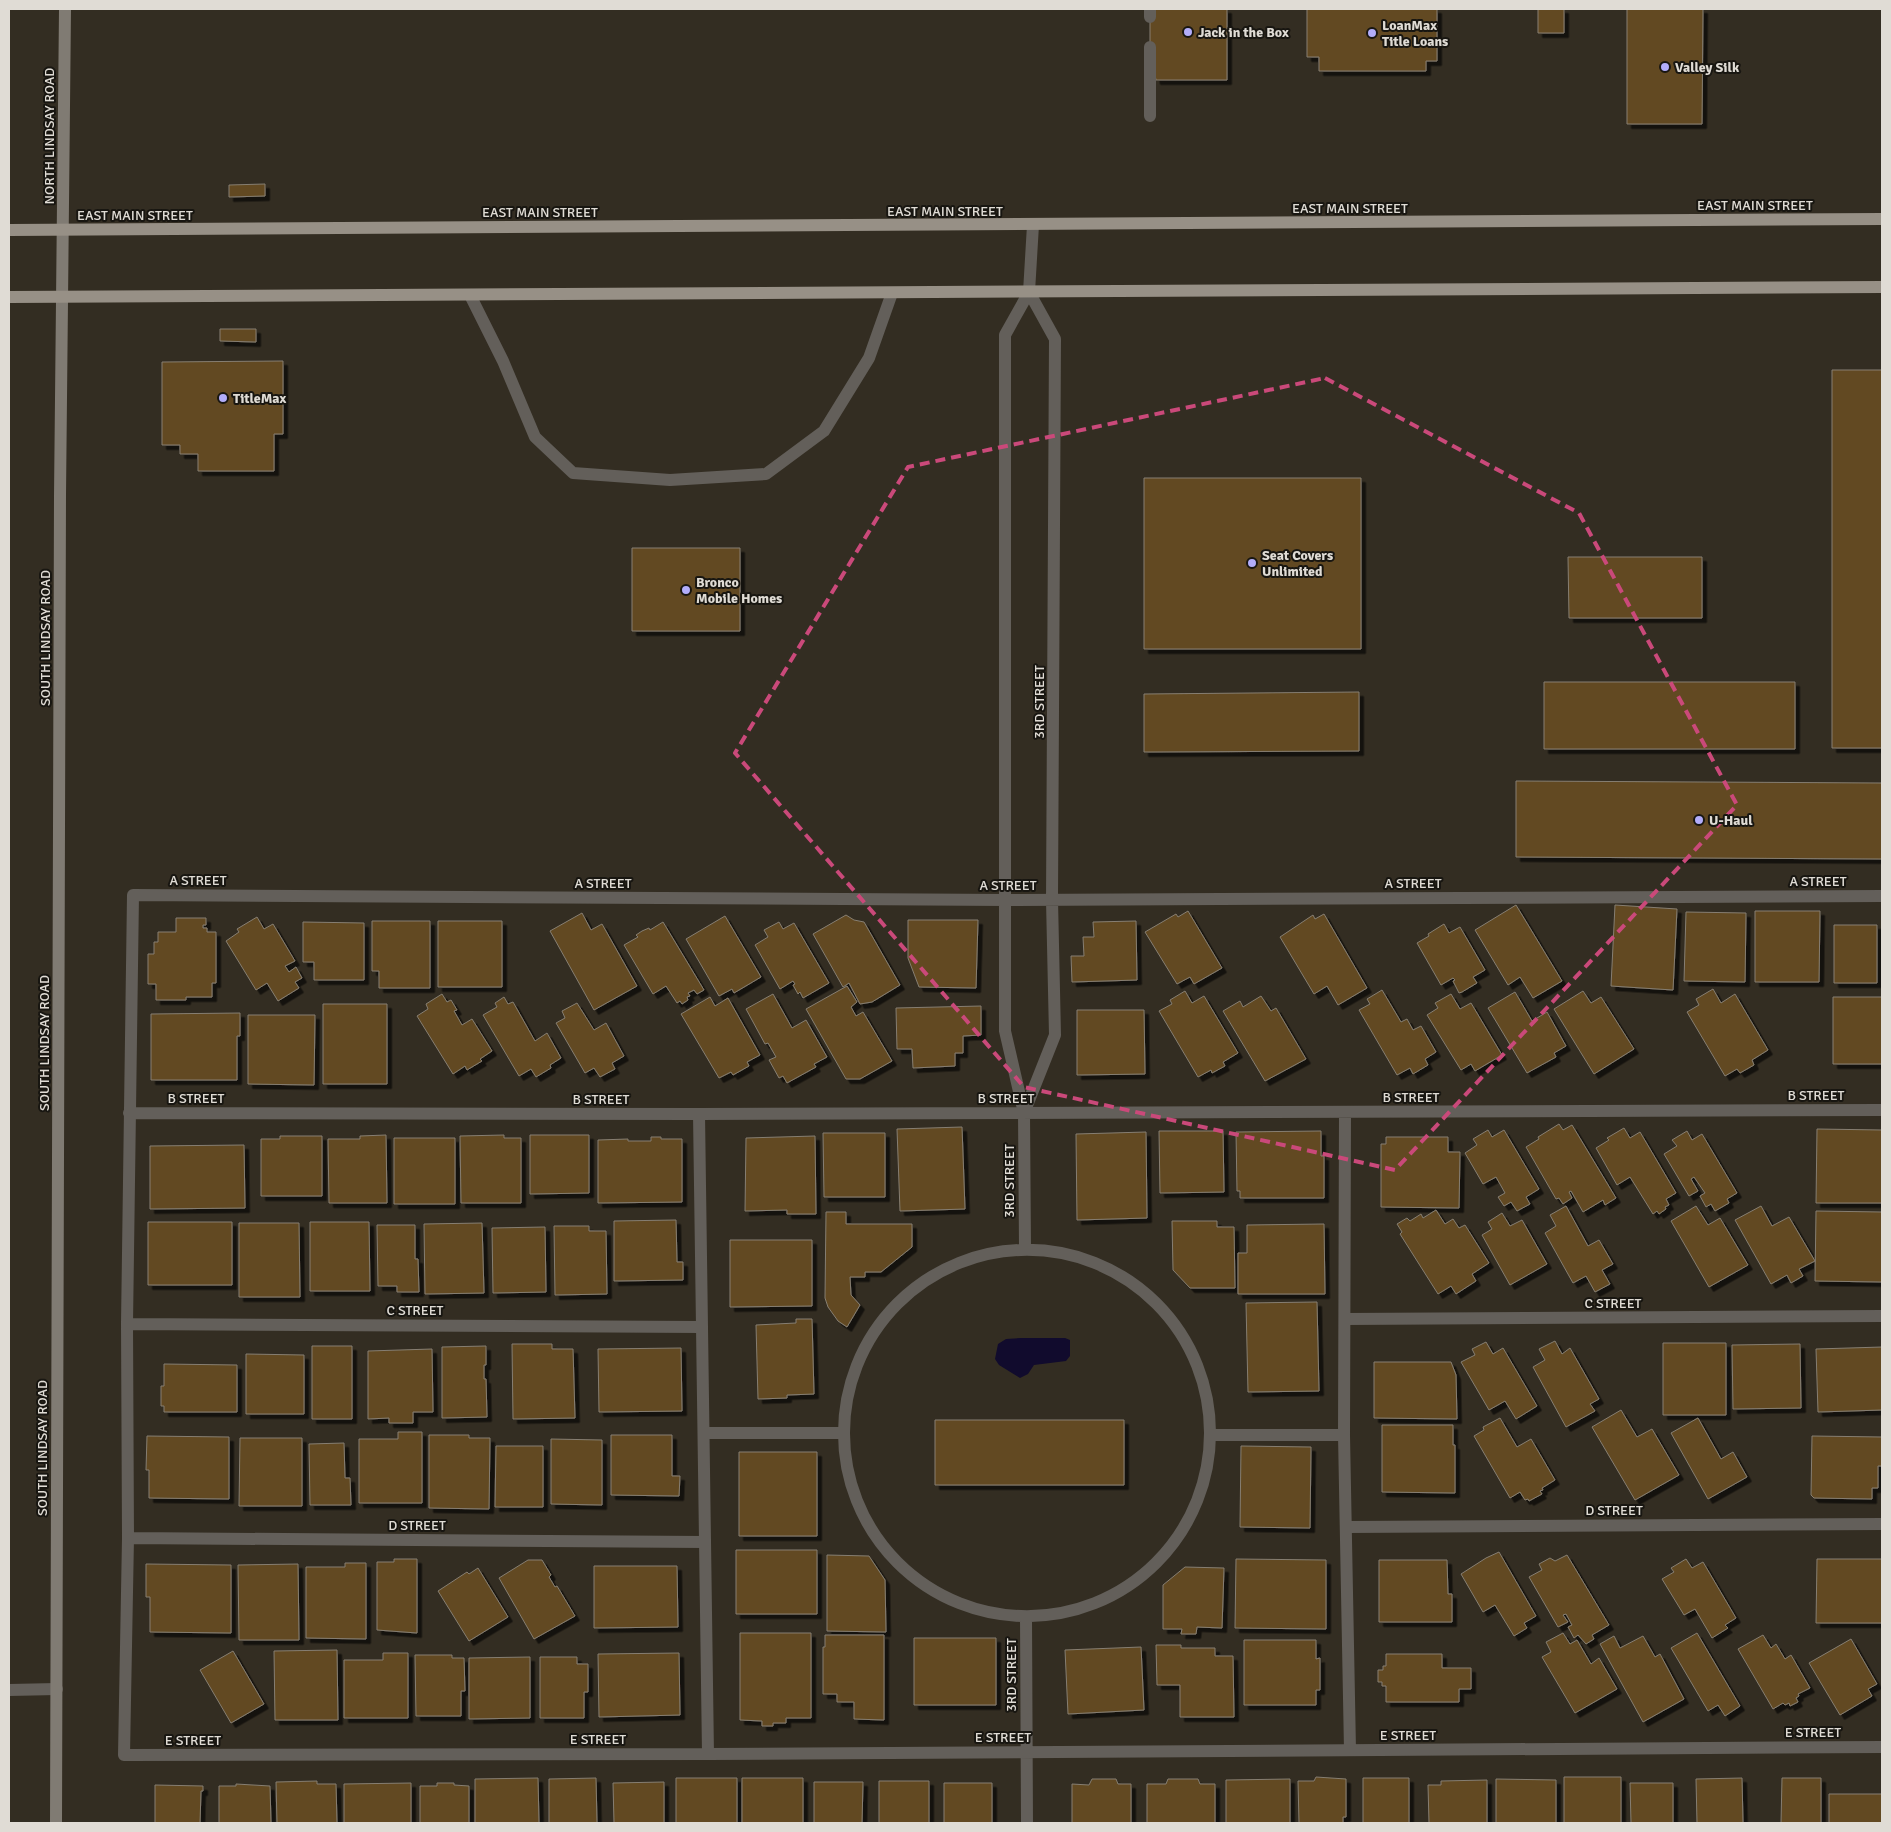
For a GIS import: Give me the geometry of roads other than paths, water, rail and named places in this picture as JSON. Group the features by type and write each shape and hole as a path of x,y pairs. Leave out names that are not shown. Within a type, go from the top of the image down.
{"main road":[{"name":"NORTH LINDSAY ROAD","path":"62,263 64,230 65,9"},
{"name":"EAST MAIN STREET","path":"9,230 1882,219"},
{"name":"SOUTH LINDSAY ROAD","path":"56,1823 62,263"},
{"path":"9,297 1882,287"}],"street":[{"path":"1150,46 1150,116"},
{"name":"3RD STREET","path":"1025,1249 1024,1113 1005,1031 1005,335 1029,292 1033,225"},
{"name":"3RD STREET","path":"1024,1113 1055,1035 1052,900 1055,339 1029,292"},
{"path":"470,295 503,361 535,437 573,473 670,480 766,474 824,431 869,358 892,293"},
{"name":"A STREET","path":"129,1113 133,895 1006,900 1882,896"},
{"name":"B STREET","path":"129,1113 699,1114 1882,1110"},
{"path":"1345,1112 1344,1435 1350,1750"},
{"path":"128,1538 127,1324 129,1113"},
{"path":"699,1114 708,1754"},
{"path":"1025,1249 1083,1258 1135,1284 1176,1325 1203,1377 1212,1435 1202,1491 1176,1543 1134,1583 1083,1609 1026,1618 969,1609 918,1582 883,1548 877,1542 850,1490 841,1433 850,1377 876,1326 917,1285 968,1259 1025,1249"},
{"name":"C STREET","path":"1345,1319 1882,1316"},
{"name":"C STREET","path":"127,1324 702,1327"},
{"path":"704,1433 841,1433"},
{"path":"1212,1435 1344,1435"},
{"name":"D STREET","path":"1346,1527 1882,1524"},
{"name":"D STREET","path":"128,1538 706,1542"},
{"name":"E STREET","path":"128,1538 124,1755 708,1754 1882,1747"},
{"name":"3RD STREET","path":"1026,1618 1027,1823"},
{"path":"9,1690 56,1689"}],"place":[{"name":"Jack in the Box","path":"1188,32"},
{"name":"LoanMax Title Loans","path":"1372,33"},
{"name":"Valley Silk","path":"1665,67"},
{"name":"TitleMax","path":"223,398"},
{"name":"Seat Covers Unlimited","path":"1252,563"},
{"name":"Bronco Mobile Homes","path":"686,590"},
{"name":"U-Haul","path":"1699,820"}]}
